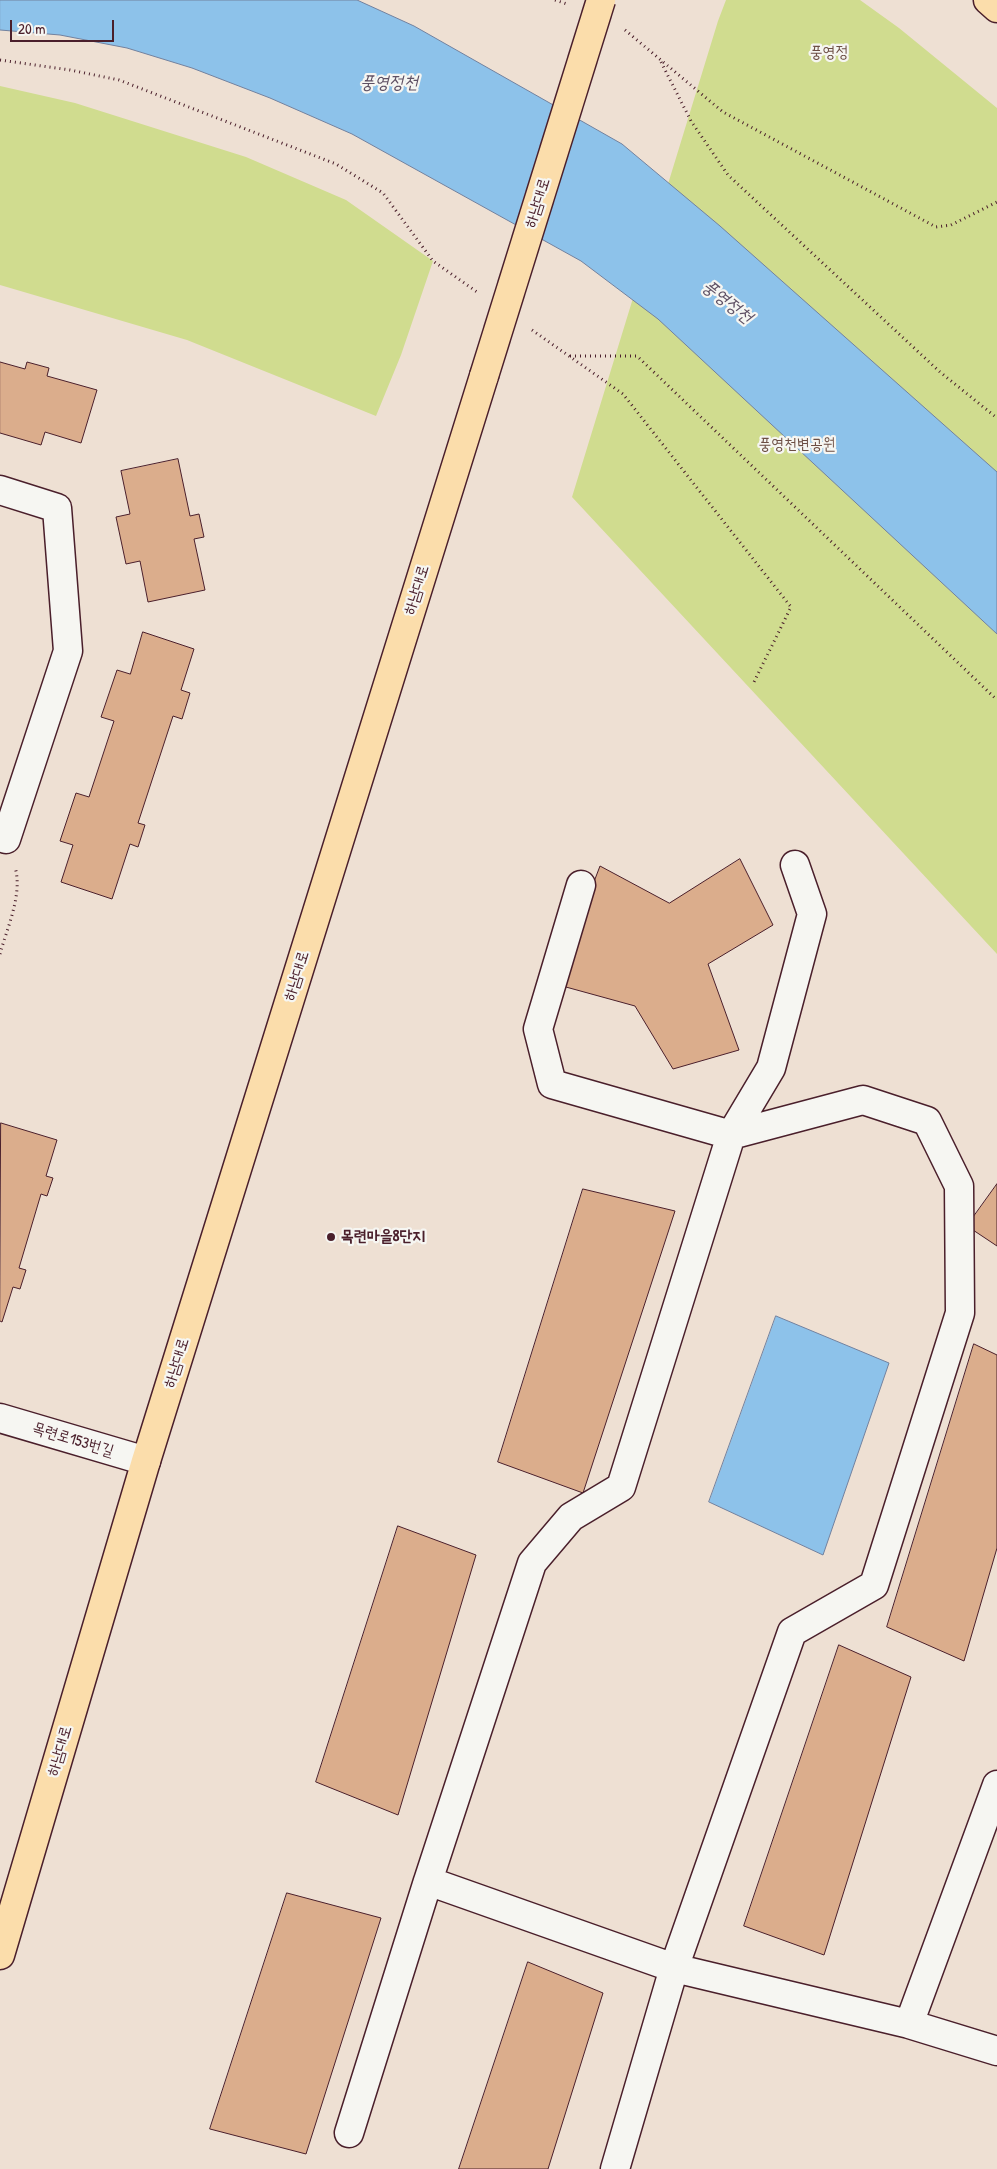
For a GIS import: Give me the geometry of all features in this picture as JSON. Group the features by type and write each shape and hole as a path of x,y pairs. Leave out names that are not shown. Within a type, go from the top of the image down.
{"main road":[{"name":"하남대로","path":"0,1955 146,1461 601,0"},
{"path":"988,0 997,8"}],"street":[{"path":"0,490 57,508 68,651 3,838"},
{"path":"349,2133 428,1881 532,1563 571,1517 621,1487 731,1135 771,1068 812,914 795,865"},
{"path":"581,885 538,1029 552,1084 731,1135 863,1100 927,1121 959,1186 960,1314 874,1585 792,1632 674,1968 615,2169"},
{"name":"목련로153번길","path":"0,1418 146,1461"},
{"path":"909,2024 997,1786"},
{"path":"428,1881 674,1968 909,2024 997,2050"}],"path":[{"path":"624,30 723,112 936,227 951,225 997,202"},
{"path":"660,59 691,121 728,175 940,372 997,418"},
{"path":"0,60 70,70 119,80 336,164 383,193 433,261 481,294"},
{"path":"529,328 624,394 791,607 754,682"},
{"path":"570,356 637,356 997,700"},
{"path":"0,954 15,903 17,875 3,838"}],"green space":[{"name":"풍영천변공원","path":"726,0 860,0 899,28 997,108 997,954 572,497"},
{"path":"0,86 75,103 246,157 346,200 433,261 401,355 376,416 187,340 0,285"}],"water":[{"name":"풍영정천","path":"0,0 357,0 414,26 622,144 720,226 997,472 997,634 658,319 581,261 352,134 270,98 192,68 127,48 60,35 0,30"},
{"path":"776,1316 889,1363 823,1555 709,1502"}],"building":[{"path":"0,362 25,369 27,362 49,368 47,376 97,390 81,443 45,432 41,445 0,433"},
{"path":"178,459 190,516 199,514 204,537 194,539 205,590 148,602 140,561 126,564 116,517 130,514 121,471"},
{"path":"143,632 194,649 181,690 190,693 182,719 173,716 138,823 145,825 138,847 130,844 112,899 61,882 73,845 60,841 76,793 89,797 114,721 101,717 117,670 130,674"},
{"path":"740,859 773,925 708,964 739,1050 673,1069 635,1006 555,984 600,866 669,903"},
{"path":"1,1123 57,1140 46,1176 53,1178 47,1196 41,1194 19,1268 26,1270 20,1289 13,1287 2,1322 0,1321"},
{"path":"997,1184 997,1246 967,1226"},
{"path":"583,1189 675,1211 583,1493 498,1462"},
{"path":"974,1344 997,1355 997,1548 964,1661 887,1627"},
{"path":"398,1526 476,1555 398,1815 316,1782"},
{"path":"839,1645 911,1677 824,1955 744,1926"},
{"path":"287,1893 381,1918 306,2154 210,2129"},
{"path":"528,1962 603,1993 548,2169 459,2169"}],"place":[{"name":"목련마을8단지","path":"331,1237"}],"park label":[{"name":"풍영정","path":"829,53"}]}
